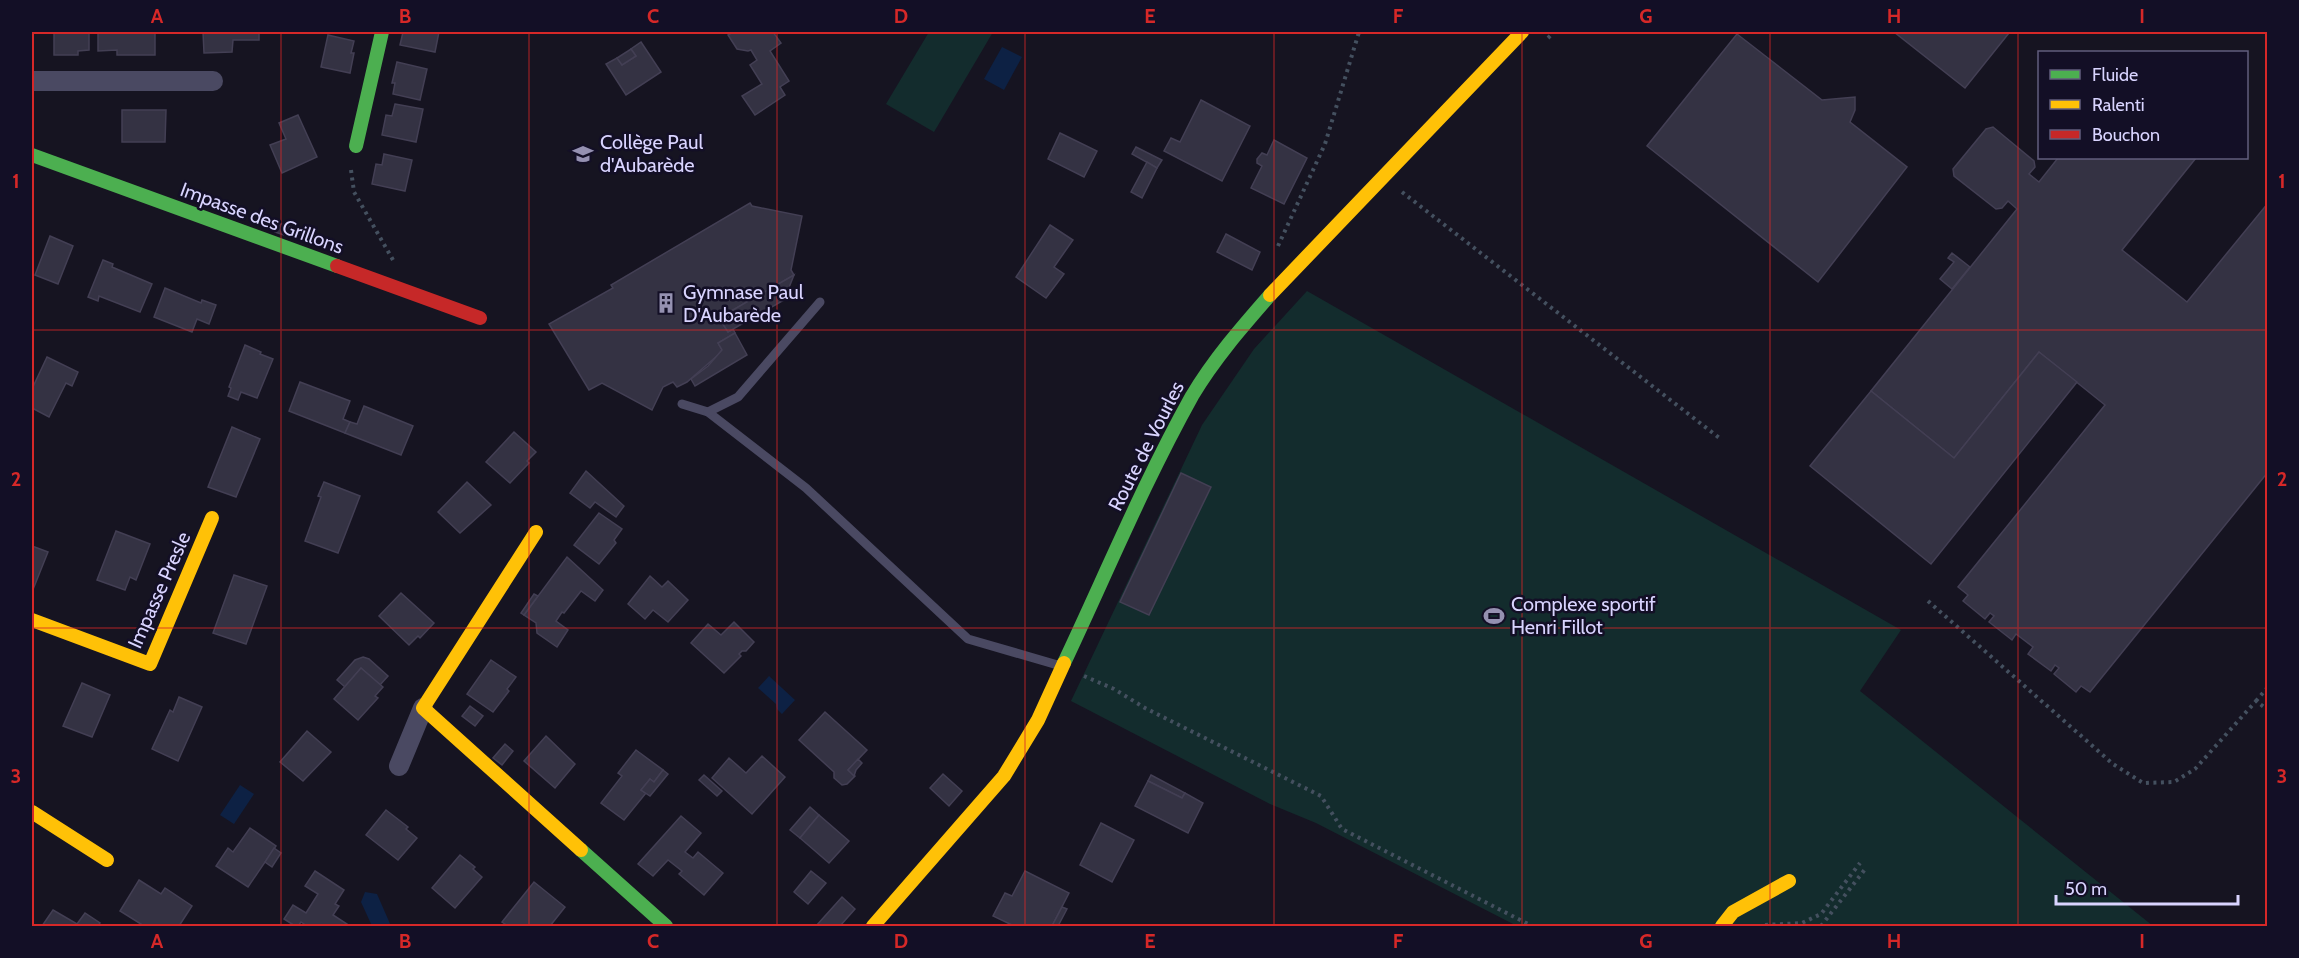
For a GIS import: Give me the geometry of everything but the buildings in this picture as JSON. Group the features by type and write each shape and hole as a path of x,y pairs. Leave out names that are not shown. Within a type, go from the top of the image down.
{"street":[{"path":"356,146 382,32"},
{"name":"Route de Vourles","path":"873,927 1004,776 1038,720 1115,550 1192,395 1222,351 1266,298 1522,32"},
{"path":"32,81 213,81"},
{"name":"Impasse des Grillons","path":"32,155 480,318"},
{"name":"Impasse Presle","path":"32,620 150,664 213,518"},
{"path":"399,766 423,708 536,532"},
{"path":"423,708 666,927"},
{"path":"32,812 107,860"},
{"path":"1722,927 1733,912 1789,881"}],"lane":[{"path":"708,412 738,397 820,302"},
{"path":"682,404 708,412 806,488 968,639 1063,667"}],"path":[{"path":"1277,250 1325,144 1359,32"},
{"path":"356,146 351,169 354,192 395,263"},
{"path":"1383,177 1722,440"},
{"path":"1928,601 2113,764 2143,783 2174,782 2195,769 2268,687"},
{"path":"1063,667 1114,689 1145,708 1321,796 1342,829 1532,927"},
{"path":"2256,701 2268,710"},
{"path":"1762,925 1802,923 1821,914 1860,863"},
{"path":"1821,927 1866,868"}],"green space":[{"path":"929,32 993,32 934,132 886,104"},
{"name":"Complexe sportif Henri Fillot","path":"1307,291 1901,630 1860,691 2153,926 1517,926 1316,823 1270,804 1071,701 1202,425 1254,349"}],"water":[{"path":"1002,47 1022,57 1004,90 984,79"},
{"path":"769,676 795,700 782,714 776,704 758,688"},
{"path":"240,785 254,794 234,824 220,815"},
{"path":"365,892 377,894 391,926 372,926 361,902"}],"traffic: fast":[{"path":"356,146 382,32"},
{"path":"32,155 337,266"},
{"path":"1064,663 1141,495 1192,396 1219,356 1270,295"},
{"path":"581,850 666,926"}],"traffic: slow":[{"path":"1270,295 1522,32"},
{"path":"32,620 150,664 212,518"},
{"path":"536,532 423,708 581,850"},
{"path":"873,926 1004,776 1038,720 1064,663"},
{"path":"32,812 107,860"},
{"path":"1722,926 1733,912 1789,881"}],"traffic: jam":[{"path":"337,266 480,318"}],"place":[{"name":"Collège Paul d'Aubarède","path":"583,154"},
{"name":"Gymnase Paul D'Aubarède","path":"666,303"},
{"name":"Complexe sportif Henri Fillot","path":"1494,616"}]}
